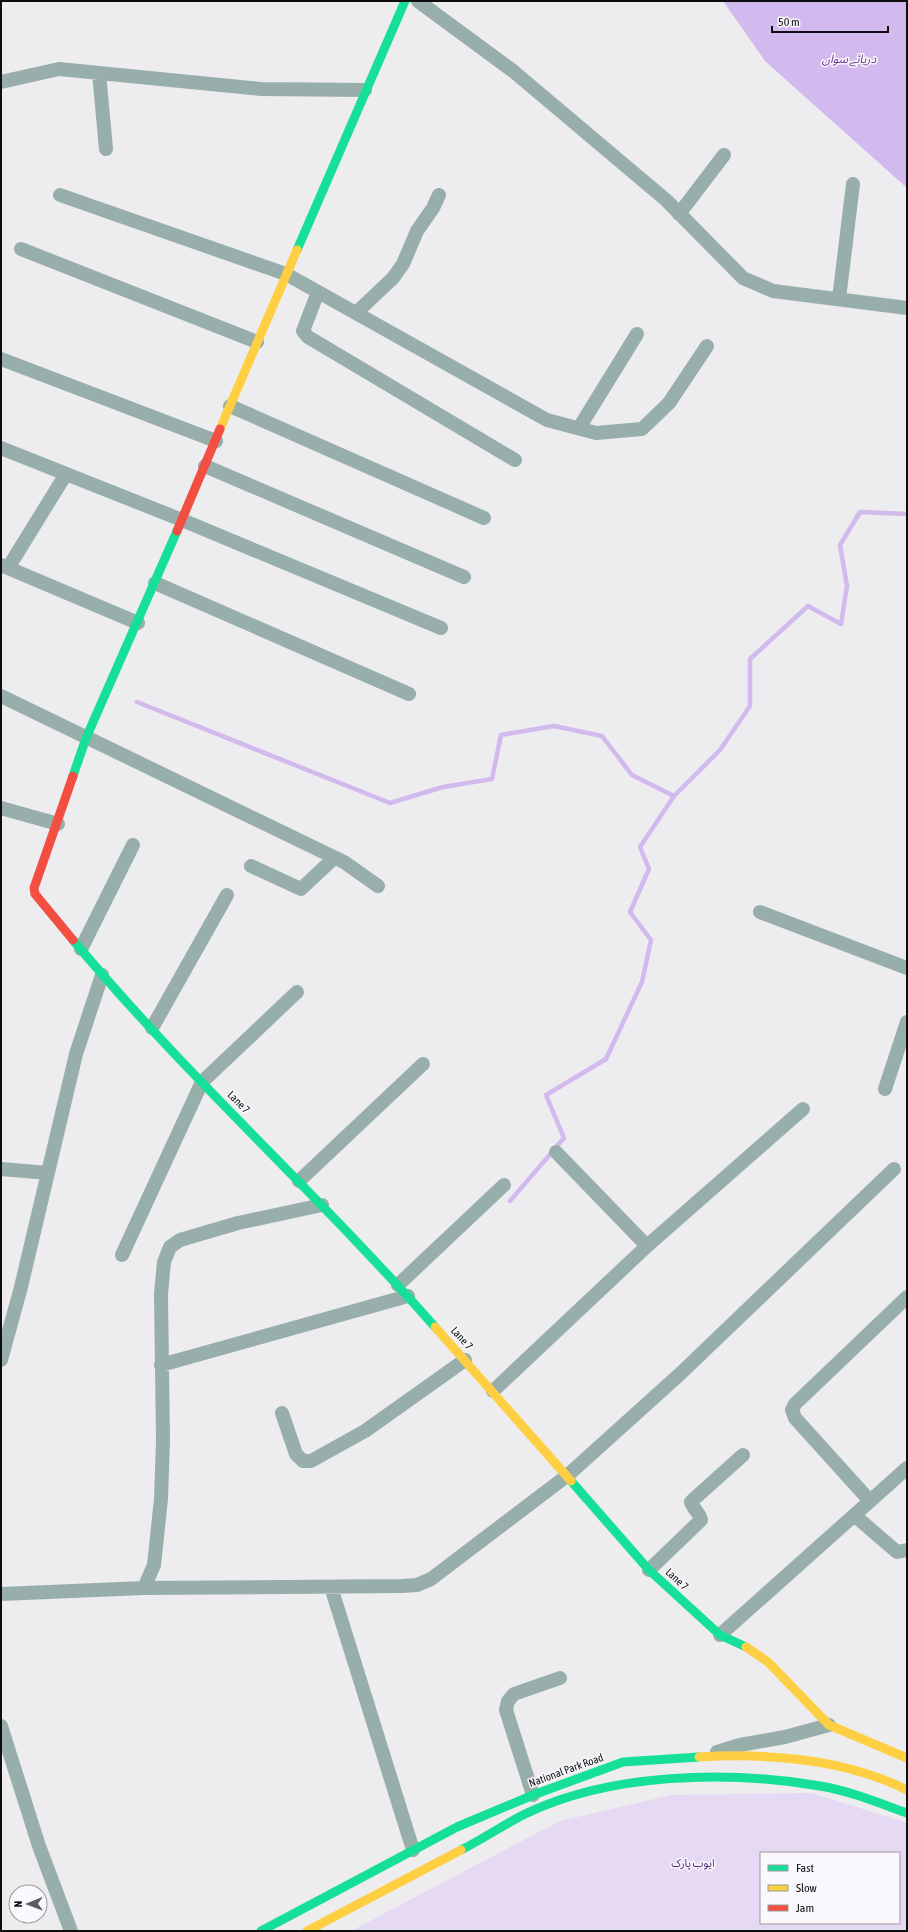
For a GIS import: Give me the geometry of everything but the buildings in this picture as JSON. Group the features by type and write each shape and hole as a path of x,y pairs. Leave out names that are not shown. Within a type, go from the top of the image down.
{"street":[{"path":"1,808 58,824 86,738 138,623 286,274 405,1"},
{"path":"418,1 513,71 679,214 743,278 773,291 907,308"},
{"path":"1,82 59,69 261,89 365,90"},
{"path":"99,73 106,149"},
{"path":"679,214 724,155"},
{"path":"839,299 853,184"},
{"path":"60,195 286,274 547,420 596,433 642,429 669,403 707,346"},
{"path":"356,313 393,278 403,264 417,231 433,208 439,195"},
{"path":"21,249 257,342"},
{"path":"318,292 303,331 308,337 515,460"},
{"path":"579,428 637,334"},
{"path":"1,359 216,441"},
{"path":"230,406 484,518"},
{"path":"1,448 182,520 441,628"},
{"path":"205,466 464,577"},
{"path":"66,474 4,567 138,623"},
{"path":"155,583 409,694"},
{"path":"1,696 334,858 378,886"},
{"name":"Lane 7","path":"58,824 34,888 35,894 102,975 202,1082 299,1180 398,1285 568,1475 649,1570 720,1635 742,1644 768,1662 829,1725 907,1758"},
{"path":"80,949 133,845"},
{"path":"251,866 301,889 334,858"},
{"path":"152,1028 227,895"},
{"path":"760,912 907,968"},
{"path":"1,1360 76,1054 102,975"},
{"path":"122,1255 202,1082 296,992"},
{"path":"885,1089 907,1022"},
{"path":"299,1180 423,1064"},
{"path":"493,1391 648,1246 803,1109"},
{"path":"556,1152 648,1246"},
{"path":"1,1169 48,1173"},
{"path":"1,1594 144,1588 417,1585 431,1579 568,1475 680,1374 894,1169"},
{"path":"398,1285 504,1185"},
{"path":"144,1588 154,1565 161,1499 163,1440 161,1294 164,1262 170,1247 180,1240 238,1223 322,1205"},
{"path":"161,1365 408,1296"},
{"path":"870,1501 795,1418 792,1410 795,1404 907,1297"},
{"path":"282,1413 296,1454 303,1461 311,1461 365,1431 465,1360"},
{"path":"649,1570 701,1520 700,1515 692,1506 694,1498 743,1456"},
{"path":"720,1635 907,1468"},
{"path":"854,1515 897,1552 907,1550"},
{"path":"332,1587 413,1850"},
{"path":"533,1795 506,1710 508,1701 514,1694 560,1678"},
{"path":"703,1757 740,1745 786,1738 829,1725"},
{"path":"1,1726 39,1846 71,1931"},
{"name":"National Park Road","path":"261,1931 457,1827 497,1809 623,1762 703,1757 762,1757 802,1760 849,1769 897,1785 907,1790"},
{"path":"307,1931 475,1843 525,1814 599,1789 640,1782 713,1776 821,1786 856,1795 907,1813"},
{"path":"497,1809 505,1825"}],"green space":[{"name":"ایوب پارک","path":"812,1793 907,1823 907,1931 351,1931 560,1821 672,1795"}],"water":[{"name":"دریائے سواں","path":"723,1 907,1 907,188 765,61"}],"waterway":[{"path":"137,702 390,803 443,787 492,779 501,735 554,726 602,736 632,775 674,796 720,750 750,706 750,659 808,606 841,624 847,586 840,545 860,512 907,514"},
{"path":"510,1201 564,1138 546,1095 606,1059 642,982 651,940 630,912 649,869 640,847 674,796"}],"traffic: fast":[{"path":"297,250 405,1"},
{"path":"73,776 86,738 177,531"},
{"path":"73,940 161,1039 345,1230 435,1327"},
{"path":"571,1481 649,1570 720,1635 746,1647"},
{"path":"261,1931 457,1827 533,1795 623,1762 699,1757"},
{"path":"461,1850 525,1814 559,1800 594,1790 632,1783 670,1779 708,1777 747,1778 820,1786 853,1794 907,1813"}],"traffic: slow":[{"path":"220,429 297,250"},
{"path":"435,1327 571,1481"},
{"path":"746,1647 768,1662 829,1725 907,1758"},
{"path":"699,1757 752,1756 806,1760 858,1771 907,1790"},
{"path":"307,1931 461,1850"}],"traffic: jam":[{"path":"177,531 220,429"},
{"path":"73,776 34,888 35,894 73,940"}]}
